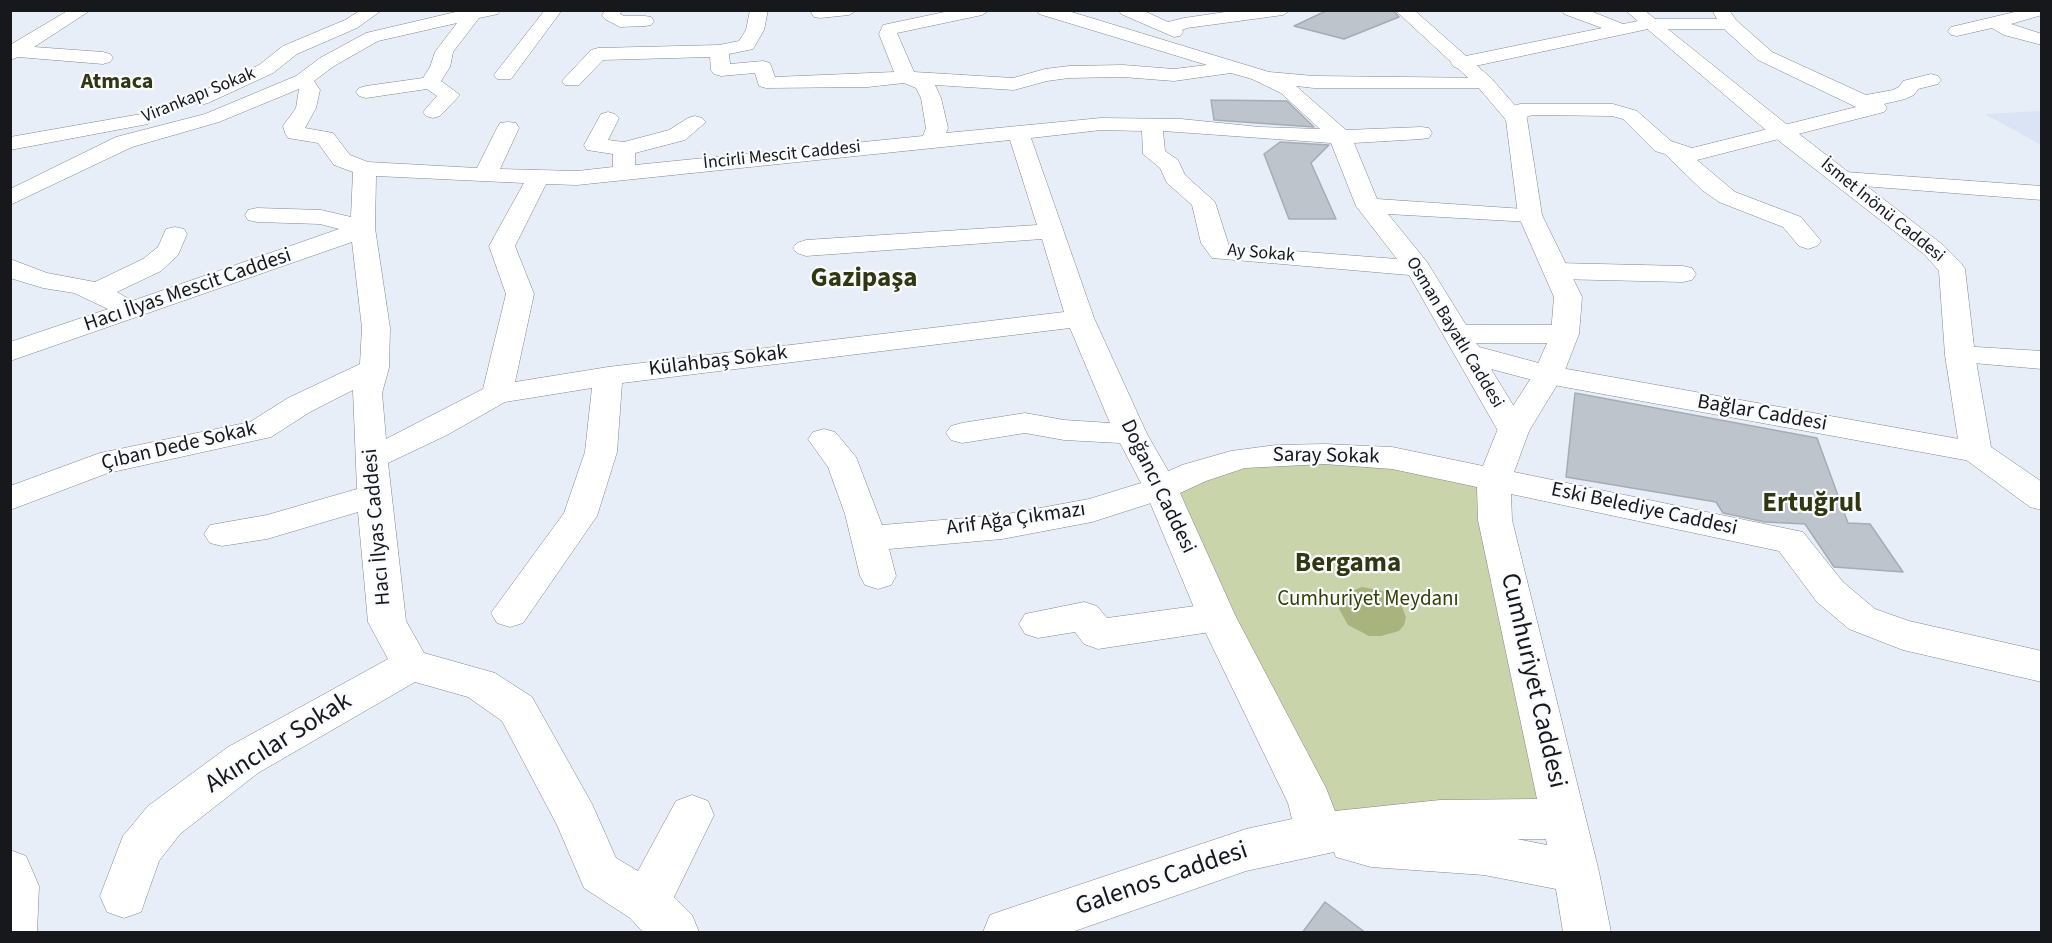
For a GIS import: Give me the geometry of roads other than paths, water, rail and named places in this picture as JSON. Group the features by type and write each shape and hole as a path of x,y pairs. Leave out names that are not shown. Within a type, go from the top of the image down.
{"street":[{"path":"12,53 83,10"},
{"name":"Virankapı Sokak","path":"10,144 143,119 229,88 266,69 290,50 351,24 374,10"},
{"path":"504,75 555,10"},
{"path":"614,10 611,15 620,22 645,21"},
{"path":"572,81 598,54 719,51 746,45 755,30 759,10"},
{"path":"820,13 849,10"},
{"path":"903,10 917,24"},
{"path":"932,141 937,128 931,98 924,84 906,76 888,34 890,29 982,10"},
{"path":"1045,10 1249,72 1314,82 1484,82"},
{"path":"1127,10 1169,28 1211,60"},
{"path":"1169,28 1228,14 1283,10"},
{"path":"1403,10 1461,63 1484,82 1516,119 1520,110 1613,110 1630,115 1663,146 1691,154 1877,108 1765,56 1725,17 1634,21 1461,63"},
{"path":"1570,10 1634,21"},
{"path":"10,198 124,142 212,118 303,80 327,62 372,37 482,12"},
{"path":"430,83 440,68 444,52 470,18 482,12"},
{"path":"1957,31 2000,17 2032,13"},
{"path":"1187,40 1231,30 1242,23 1228,14"},
{"path":"2000,17 2010,31 2042,40"},
{"name":"İsmet İnönü Caddesi","path":"1634,21 1845,179 1934,250 1952,269 1960,356 1976,452"},
{"path":"719,51 721,70 763,67 766,82 868,81 906,76 1014,84 1045,75 1069,72 1123,71 1174,75 1249,72"},
{"path":"12,53 103,58"},
{"name":"Osman Bayatlı Caddesi","path":"1249,72 1288,89 1308,105 1340,137 1368,206 1418,268 1513,431"},
{"name":"İncirli Mescit Caddesi","path":"303,80 310,90 306,108 294,126 296,133 325,138 342,160 365,169 485,175 577,178 1101,124 1152,124 1340,137 1377,137 1421,133"},
{"path":"1861,102 1898,95 1907,91 1910,85 1931,80"},
{"path":"366,92 430,83 450,95 433,112"},
{"path":"608,118 595,145 624,149 677,135 695,122"},
{"path":"143,119 163,132"},
{"name":"Cumhuriyet Caddesi","path":"1516,119 1530,215 1568,297 1565,334 1548,375 1513,431 1494,480 1495,520 1576,872 1587,933"},
{"name":"Ay Sokak","path":"1152,124 1154,154 1170,165 1175,178 1203,202 1214,243 1221,253 1418,268"},
{"path":"485,175 508,128"},
{"name":"Doğancı Caddesi","path":"1016,131 1024,146 1080,318 1131,434 1161,488 1217,616 1310,802 1318,833"},
{"path":"624,149 624,173"},
{"path":"1674,151 1710,185 1727,197 1792,222 1808,241"},
{"name":"Hacı İlyas Caddesi","path":"365,169 363,228 376,328 374,368 367,393 374,496 387,622 411,665"},
{"path":"497,394 520,294 502,246 539,176"},
{"path":"1845,179 2042,193"},
{"path":"1368,206 1530,215"},
{"path":"256,215 321,217 363,228"},
{"name":"Hacı İlyas Mescit Caddesi","path":"10,352 327,243 363,228"},
{"path":"806,248 1052,231"},
{"path":"94,293 152,265 169,250 175,234"},
{"path":"10,267 43,280 80,285 113,300 128,311"},
{"path":"1557,271 1683,274"},
{"name":"Külahbaş Sokak","path":"372,458 436,428 497,394 608,376 1080,318"},
{"path":"1461,344 1565,334"},
{"name":"Bağlar Caddesi","path":"1461,344 1548,375 1976,452"},
{"path":"1960,356 2042,360"},
{"name":"Çıban Dede Sokak","path":"10,499 100,464 260,430 299,405 374,368"},
{"path":"510,613 580,516 601,452 608,376"},
{"path":"962,433 1025,423 1064,430 1131,434"},
{"path":"824,439 844,465 868,537 878,576"},
{"path":"1976,452 2042,499"},
{"name":"Saray Sokak","path":"1161,488 1194,473 1243,458 1276,454 1392,458 1494,480"},
{"name":"Eski Belediye Caddesi","path":"1494,480 1791,541 1830,592 1862,619 1903,635 2040,669"},
{"name":"Arif Ağa Çıkmazı","path":"868,537 1002,527 1092,510 1161,488"},
{"path":"222,534 267,526 374,496"},
{"path":"1038,624 1084,616 1098,634 1217,616"},
{"path":"411,665 481,684 517,709 576,818 600,873 661,917 692,815"},
{"name":"Akıncılar Sokak","path":"124,896 139,851 164,820 243,759 411,665"},
{"name":"Galenos Caddesi","path":"1007,933 1246,850 1318,833 1440,820 1564,819"},
{"name":"Galenos Caddesi","path":"1318,833 1371,846 1484,854 1576,872"},
{"path":"10,871 15,886 12,932"}],"district":[{"name":"Atmaca","path":"117,83"},
{"name":"Gazipaşa","path":"864,280"},
{"name":"Ertuğrul","path":"1812,505"},
{"name":"Bergama","path":"1348,565"}],"park label":[{"name":"Cumhuriyet Meydanı","path":"1368,600"}]}
